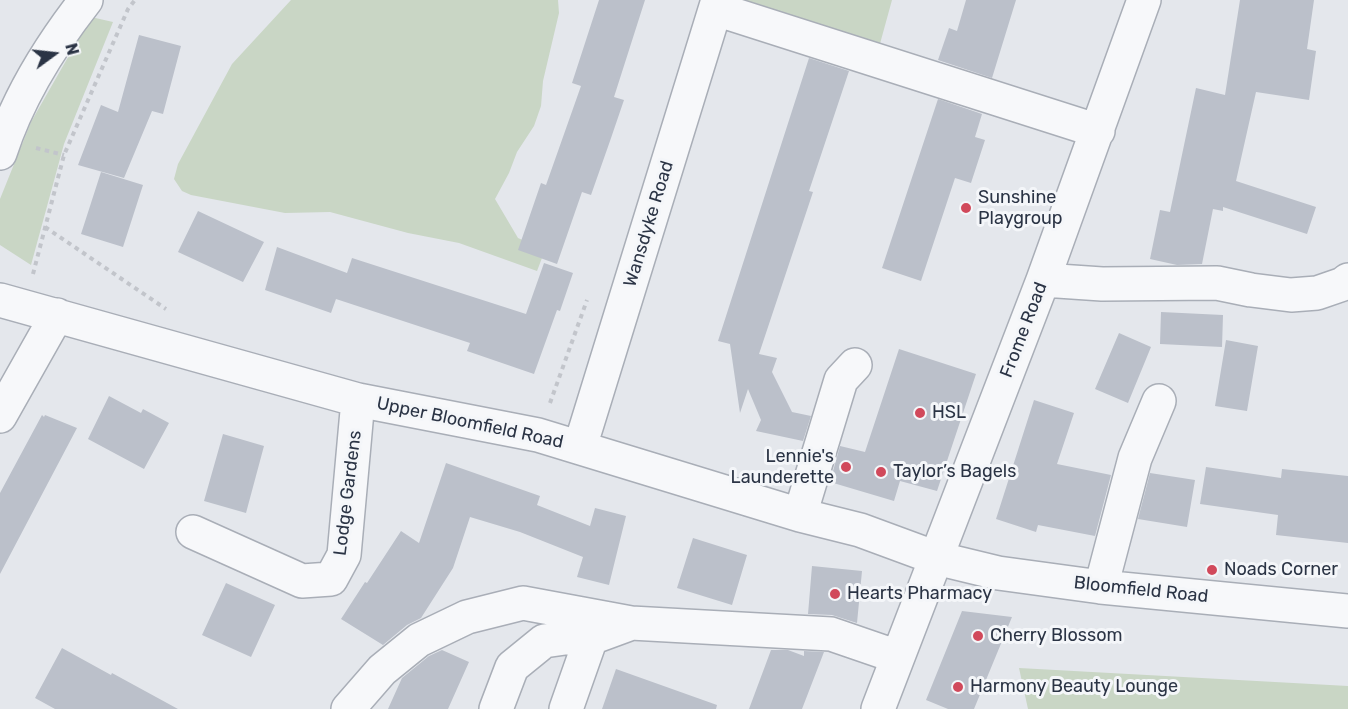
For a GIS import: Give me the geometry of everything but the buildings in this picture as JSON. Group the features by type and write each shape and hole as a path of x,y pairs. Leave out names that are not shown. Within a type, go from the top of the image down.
{"street":[{"path":"0,153 31,82 67,24 86,0"},
{"name":"Frome Road","path":"878,709 1043,280 1144,0"},
{"path":"717,5 1098,131"},
{"name":"Wansdyke Road","path":"580,447 717,5"},
{"path":"1043,280 1102,284 1218,283 1291,295 1317,293 1348,280"},
{"name":"Upper Bloomfield Road","path":"12,303 358,400 538,435 800,515 860,530 936,558"},
{"path":"0,416 57,315"},
{"path":"800,515 841,380 855,364"},
{"name":"Lodge Gardens","path":"193,532 302,580 331,579 345,555 358,400"},
{"path":"1101,587 1135,458 1159,400"},
{"name":"Bloomfield Road","path":"936,558 998,573 1101,587 1348,611"},
{"path":"348,709 382,670 419,640 467,617 523,603 631,623 831,634 898,657"},
{"path":"496,709 512,667 544,641 591,638 631,623"},
{"path":"566,709 591,638"}],"path":[{"path":"12,303 45,227 64,155 128,9 135,0"},
{"path":"45,227 166,309 191,353"}],"green space":[{"path":"291,0 558,0 559,13 543,81 541,106 534,126 517,152 495,199 518,238 545,250 537,271 459,243 408,233 330,212 285,213 191,195 182,191 174,179 178,164 232,64"},
{"path":"745,0 892,0 878,51 743,6"},
{"path":"91,17 113,22 64,144 31,265 0,245 0,199 31,122"},
{"path":"1019,668 1348,686 1348,709 1028,709"}],"place":[{"name":"Sunshine Playgroup","path":"966,208"},
{"name":"HSL","path":"920,413"},
{"name":"Lennie's Launderette","path":"846,467"},
{"name":"Taylor’s Bagels","path":"881,472"},
{"name":"Noads Corner","path":"1212,570"},
{"name":"Hearts Pharmacy","path":"835,594"},
{"name":"Cherry Blossom","path":"978,636"},
{"name":"Harmony Beauty Lounge","path":"958,687"}]}
